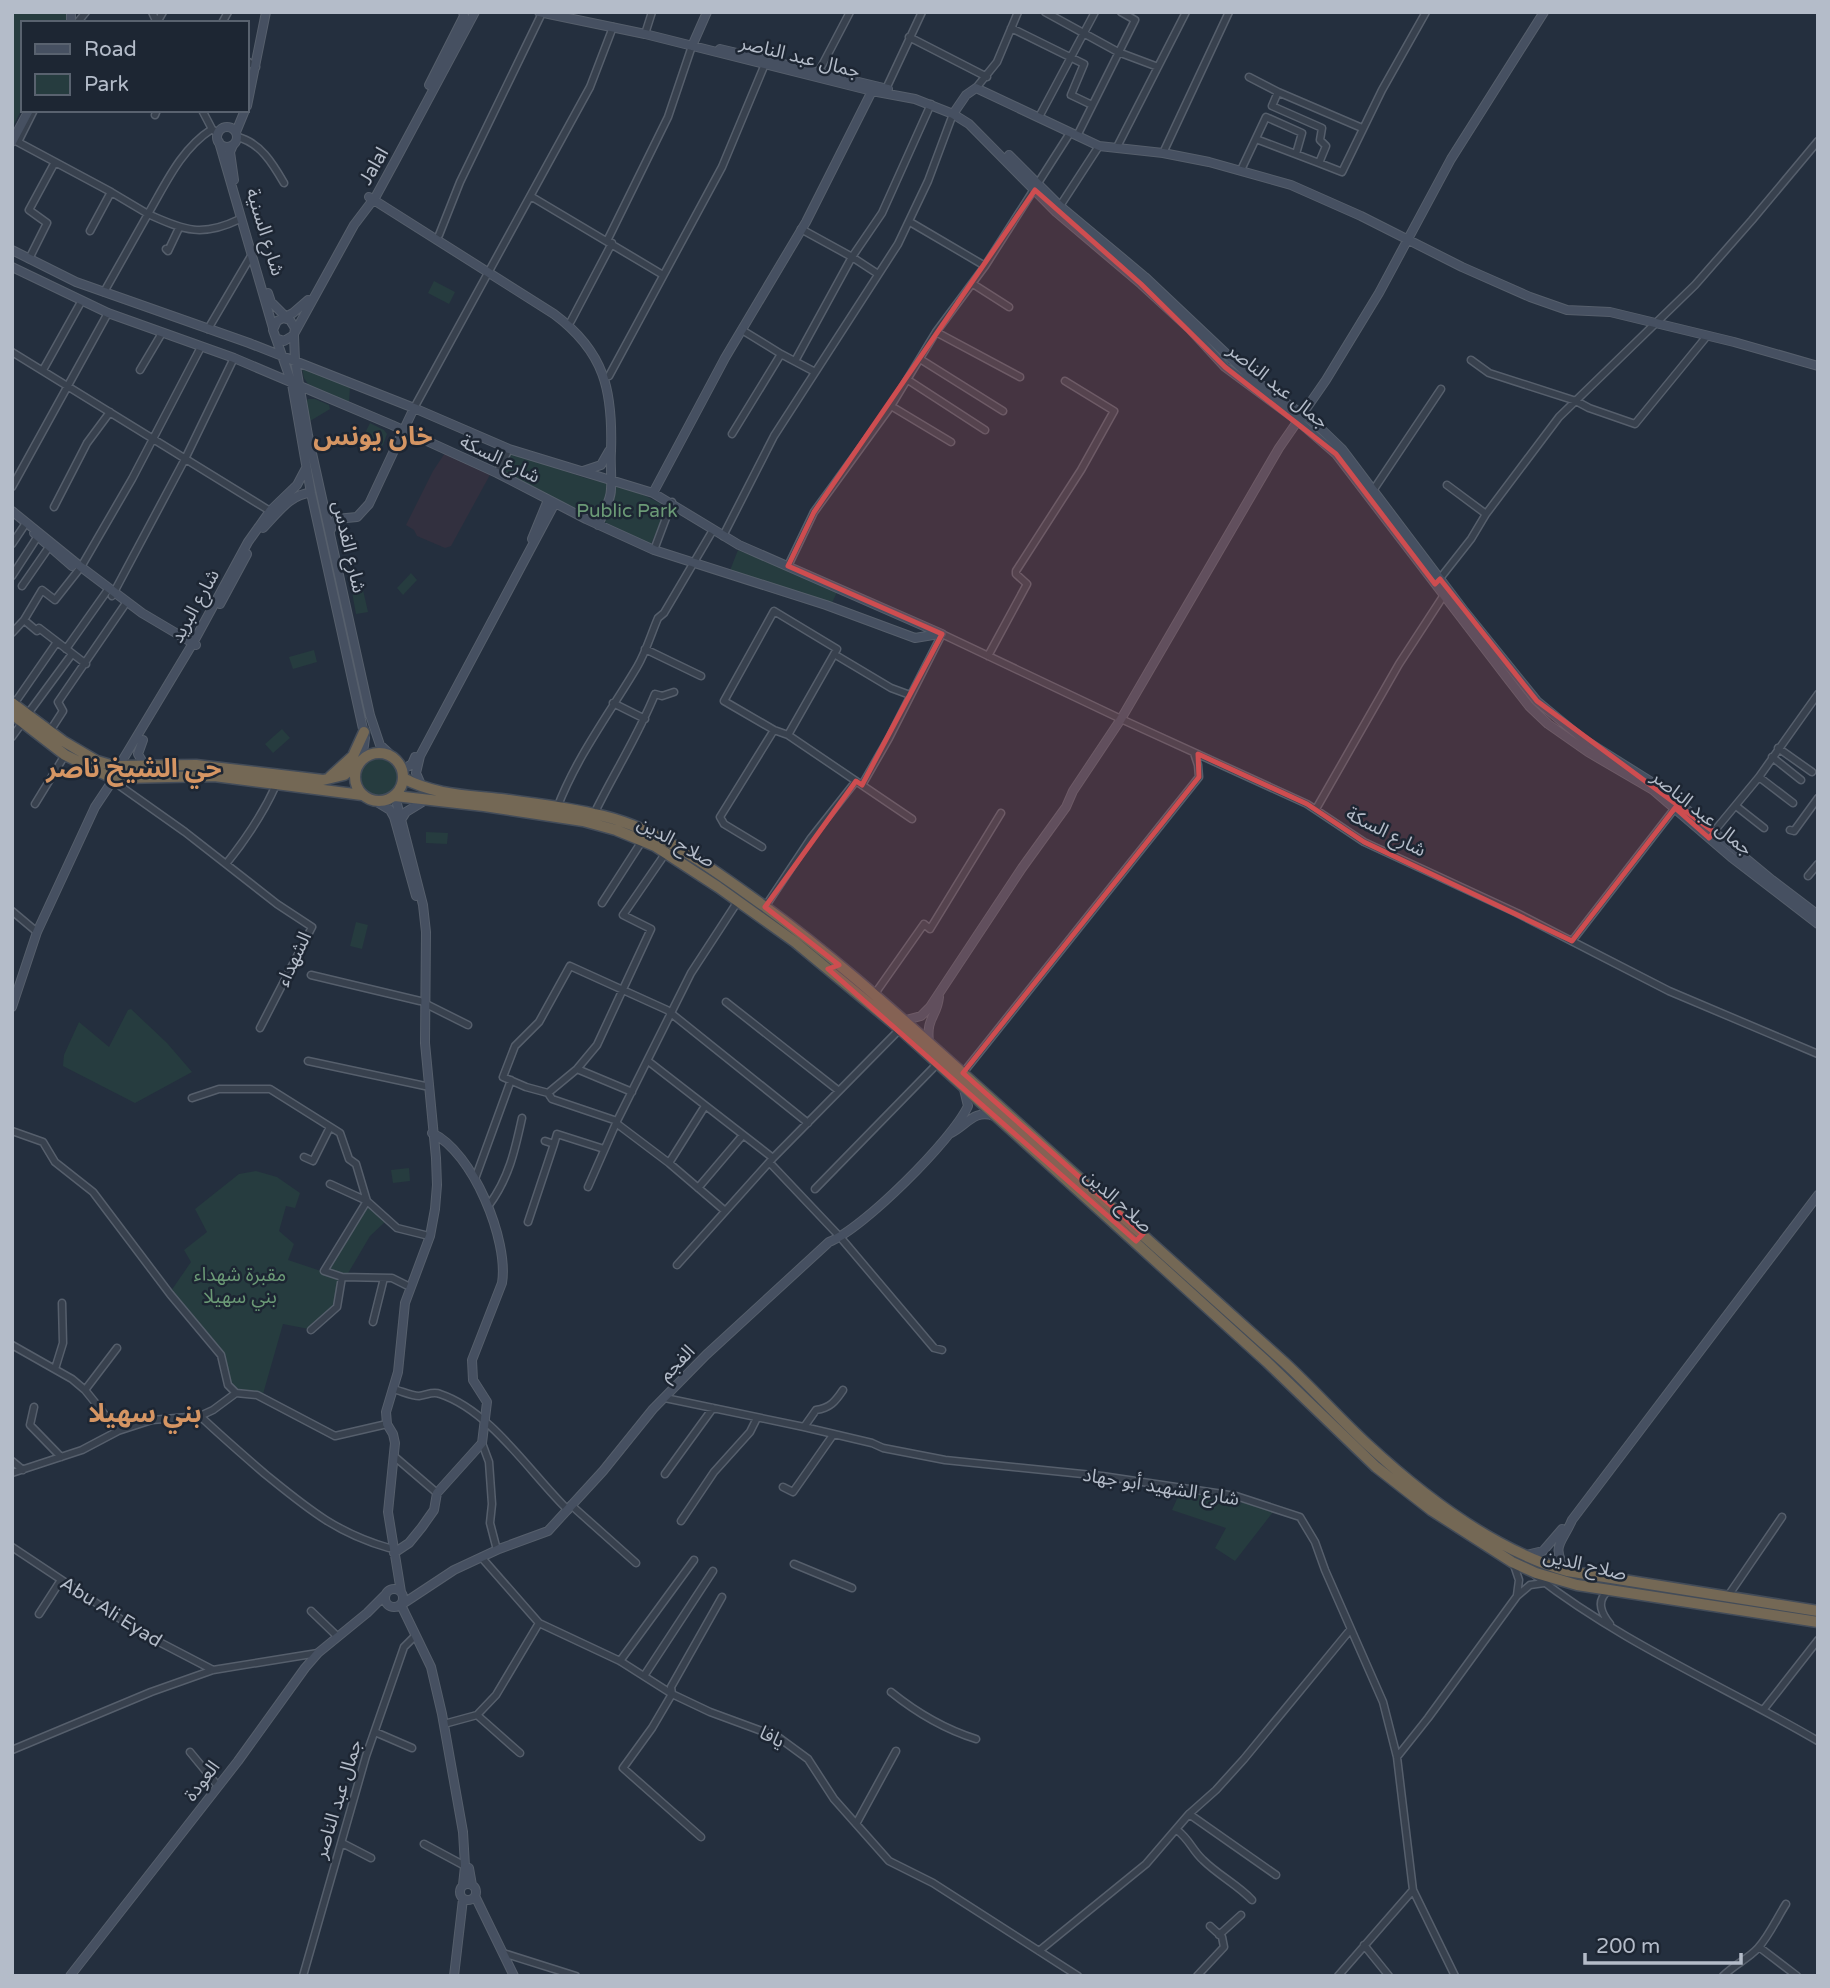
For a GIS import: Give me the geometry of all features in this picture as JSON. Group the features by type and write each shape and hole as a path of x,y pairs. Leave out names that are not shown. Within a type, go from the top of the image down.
{"highway":[{"path":"13,707 65,755 99,773 116,775 203,776 263,778 326,780 344,775 360,762 378,753 394,758 403,774 401,788 395,796 377,802 362,795 276,785 263,778 196,765 149,766 116,775"},
{"path":"24,719 50,732 116,775"},
{"path":"326,780 352,756 364,732"},
{"path":"360,762 355,780 362,795"},
{"name":"صلاح الدين","path":"403,774 422,788 544,804 594,814 634,825 665,840 765,907 831,965 929,1042 1139,1238"},
{"name":"صلاح الدين","path":"395,796 583,821 616,830 665,852 804,942"},
{"name":"صلاح الدين","path":"831,965 874,995 962,1086 1294,1372 1381,1464 1468,1536 1527,1570 1563,1581 1610,1591 1818,1622"},
{"name":"صلاح الدين","path":"1409,1488 1524,1556 1567,1571 1818,1611"}],"main road":[{"name":"شارع السنية","path":"248,100 266,12"},
{"name":"Jalal","path":"294,333 409,126 464,16 463,12"},
{"name":"Jalal","path":"285,318 310,298 372,196 475,12"},
{"path":"693,44 707,12"},
{"path":"903,1024 921,1016 939,994 1066,807 1073,791 1121,719 1279,449 1345,348 1409,240 1451,159 1544,12"},
{"name":"جمال عبد الناصر","path":"540,13 561,13 646,32 885,91 955,112"},
{"name":"جمال عبد الناصر","path":"561,13 613,27 646,32"},
{"name":"جمال عبد الناصر","path":"693,44 765,64 817,74 872,91 910,93 955,112 1191,329 1225,367 1300,417 1371,492 1437,581 1517,679 1550,713 1583,739 1650,780 1818,924"},
{"path":"955,112 966,95 976,88 1099,146 1163,153 1241,170 1314,194 1530,298 1567,310 1610,312 1656,322 1818,366"},
{"path":"653,493 801,229 872,91"},
{"path":"15,141 30,112"},
{"name":"شارع السنية","path":"245,112 230,159 234,184 270,299 285,318"},
{"path":"225,128 231,128 235,138 227,147 217,135 225,128"},
{"name":"شارع السنية","path":"217,135 276,335"},
{"path":"372,196 439,234 561,319 587,346 607,385 612,419 611,493 598,525"},
{"path":"372,196 571,321 592,347 609,376 617,411 615,470 625,485"},
{"name":"شارع السكة","path":"12,250 53,272 266,350 405,404 509,449 653,493 672,502 723,536 942,634"},
{"name":"شارع السكة","path":"12,267 81,302 233,358 394,426 654,550 826,605 915,638 942,634"},
{"path":"266,350 272,349 276,335 275,323 285,318 294,325 294,333 284,341 276,335"},
{"name":"شارع القدس","path":"294,333 295,385 306,468 364,732 365,748 360,762"},
{"name":"شارع القدس","path":"276,335 295,385 374,730 380,745 394,758"},
{"path":"394,426 400,424 404,418 407,410 405,404"},
{"path":"329,534 336,519 357,517 369,504 414,408"},
{"path":"578,471 601,465 611,448"},
{"name":"شارع البريد","path":"149,766 140,757 140,745 152,720 248,542 270,511 297,485 306,468"},
{"name":"شارع البريد","path":"12,1007 37,932 95,807 239,572 258,533 289,502 311,492"},
{"path":"403,774 412,764 434,724 551,502"},
{"path":"422,788 416,774 420,756 551,502"},
{"path":"12,511 111,593 194,646"},
{"path":"12,517 80,569"},
{"name":"جمال عبد الناصر","path":"1437,581 1444,595 1529,706 1548,724 1588,752 1653,790 1818,915"},
{"path":"111,593 124,606 194,646"},
{"path":"393,1553 388,1512 395,1457 393,1434 385,1424 386,1412 398,1371 405,1303 430,1236 435,1209 436,1158 422,1002 426,932 423,905 395,796"},
{"path":"401,820 406,812 424,801"},
{"path":"377,802 390,810 394,817 420,911 425,1086 432,1153 431,1195 425,1235 406,1285 399,1318 394,1372 383,1411 392,1449 384,1509 401,1593 396,1607"},
{"path":"929,1042 928,1024 937,1008 939,994"},
{"path":"951,1133 968,1106 962,1086"},
{"path":"951,1133 980,1113 999,1119"},
{"path":"393,1553 409,1543 427,1521 434,1510 437,1493 482,1443 487,1402 475,1386 472,1360 502,1283 504,1270 489,1205 475,1179 443,1138 432,1133"},
{"name":"الفجم","path":"396,1607 454,1570 548,1531 603,1471 653,1409 706,1355 829,1242 841,1238 897,1189 951,1133"},
{"path":"1524,1556 1543,1551 1572,1520 1818,1195"},
{"path":"1567,1571 1559,1560 1557,1550 1572,1520"},
{"path":"396,1571 387,1593 387,1603 396,1607 407,1620 430,1667 453,1746 462,1800 468,1885"},
{"path":"387,1593 397,1588 407,1596 415,1594"},
{"name":"العودة","path":"70,1976 318,1653 368,1614 387,1593"},
{"name":"العودة","path":"368,1614 396,1607"},
{"path":"445,1724 458,1796 468,1885 476,1890 475,1896 514,1976"},
{"path":"454,1976 463,1899 460,1891 468,1885"},
{"path":"463,1899 470,1900 475,1896"}],"street":[{"path":"157,19 163,12"},
{"path":"646,32 652,12"},
{"path":"817,74 850,12"},
{"path":"885,91 922,12"},
{"path":"976,88 996,62 1018,12"},
{"path":"1045,12 1118,52 1158,67"},
{"path":"1039,117 1095,12"},
{"path":"788,566 814,512 891,406 936,332 973,284 1092,105 1135,20 1121,12"},
{"path":"1117,147 1186,12"},
{"path":"1163,153 1229,12"},
{"path":"1256,139 1342,172 1362,128 1426,12"},
{"path":"439,234 460,182 540,13"},
{"path":"414,408 590,88 613,27"},
{"path":"1011,28 1084,64 1071,95 1092,105"},
{"path":"909,37 987,77"},
{"path":"571,321 668,117 693,44"},
{"path":"248,62 256,67"},
{"path":"609,376 722,167 765,64"},
{"path":"1250,77 1362,128"},
{"path":"1278,92 1272,106 1322,128 1320,140 1326,146 1319,163"},
{"path":"795,361 852,257 882,213 931,104"},
{"path":"104,292 179,162 192,145 217,135 203,112"},
{"path":"723,536 774,436 910,222 955,112"},
{"path":"1241,170 1266,117 1302,133 1296,154"},
{"path":"235,138 242,138 267,154 284,183"},
{"path":"15,141 148,214 180,228 205,232 240,219"},
{"path":"1437,581 1471,539 1486,514 1559,416 1695,285 1818,142"},
{"path":"1058,209 1099,146"},
{"path":"29,259 47,223 29,210 55,162"},
{"path":"90,231 111,192"},
{"path":"532,197 663,275"},
{"path":"910,222 985,266"},
{"path":"166,249 168,251 180,228"},
{"path":"801,229 878,274"},
{"path":"208,328 251,256"},
{"path":"973,284 1009,307"},
{"path":"43,370 81,302"},
{"path":"12,487 108,313"},
{"path":"742,330 815,372"},
{"path":"936,332 1020,377"},
{"path":"141,370 162,333"},
{"path":"1471,360 1489,373 1516,380 1635,424 1707,336"},
{"path":"12,634 42,590 55,600 80,569 201,347"},
{"path":"12,352 270,511"},
{"path":"732,434 781,354"},
{"path":"12,737 111,593 185,459 233,358"},
{"path":"920,359 1003,411"},
{"path":"908,380 985,429"},
{"path":"988,656 1027,584 1016,571 1074,481 1114,411 1065,381"},
{"path":"1371,492 1441,389"},
{"path":"891,406 951,442"},
{"path":"54,507 88,443 110,412"},
{"path":"497,473 509,449"},
{"path":"1447,485 1486,514"},
{"path":"654,550 672,502"},
{"path":"12,544 24,526"},
{"path":"557,808 583,752 636,669 658,618 664,613 713,530"},
{"path":"12,576 38,536"},
{"path":"22,586 48,547"},
{"path":"1316,808 1399,664 1444,595"},
{"path":"50,732 64,711 58,702 124,606"},
{"path":"788,735 837,649 774,611 724,701 774,730 788,735 912,819"},
{"path":"24,620 37,631 39,628 86,664"},
{"path":"765,907 811,838 859,783 889,738 942,634"},
{"name":"شارع السكة","path":"942,634 1316,808 1364,842 1572,941 1668,991 1818,1054"},
{"path":"13,707 57,642"},
{"path":"645,649 701,676"},
{"path":"834,654 891,688 910,695"},
{"path":"594,814 620,761 645,719 655,694 662,696 674,692"},
{"path":"1711,835 1759,777 1818,694"},
{"path":"613,703 645,719"},
{"path":"762,847 724,824 720,817 774,730"},
{"path":"1778,748 1812,772"},
{"path":"963,1073 1199,777 1194,753"},
{"path":"36,804 65,755"},
{"path":"1772,757 1801,780"},
{"name":"الشهداء","path":"116,775 211,853 277,904 312,927 260,1028"},
{"path":"1759,777 1793,803"},
{"path":"226,864 246,839 276,785"},
{"path":"1790,830 1794,831 1818,798"},
{"path":"1736,806 1764,828"},
{"path":"1572,941 1675,808"},
{"path":"874,995 924,924 930,929 1001,813"},
{"path":"602,903 642,841"},
{"path":"548,1093 577,1069 597,1045 651,929 623,915 665,854"},
{"path":"1808,876 1818,863"},
{"path":"588,1187 691,973 738,901"},
{"path":"12,911 37,932"},
{"path":"724,1210 617,1122 552,1099 548,1093 503,1077 515,1046 539,1023 570,966 670,1014 808,1123"},
{"path":"311,975 422,1002 468,1025"},
{"path":"726,1002 839,1091"},
{"path":"677,1265 724,1210 903,1024"},
{"path":"648,1060 743,1135 771,1161 841,1238 933,1348 942,1350"},
{"path":"308,1061 425,1086"},
{"path":"815,1189 939,1063"},
{"path":"577,1069 632,1092"},
{"path":"475,1179 511,1080"},
{"path":"192,1098 219,1089 271,1089 340,1133 349,1159 356,1164 366,1201 324,1271 342,1277 392,1278 406,1285"},
{"path":"668,1163 705,1106"},
{"path":"489,1205 502,1187 518,1140 522,1118"},
{"path":"304,1157 313,1161 330,1127"},
{"path":"12,1131 43,1142 55,1162 93,1192 170,1294 221,1355 228,1385 236,1393"},
{"path":"528,1222 557,1134 604,1149"},
{"path":"698,1188 743,1135"},
{"path":"545,1141 554,1144"},
{"path":"330,1184 366,1201 397,1228 425,1235"},
{"path":"311,1330 337,1307 342,1277"},
{"path":"373,1322 384,1278"},
{"path":"55,1370 63,1343 62,1303"},
{"path":"12,1345 85,1390 118,1431"},
{"path":"85,1390 117,1348"},
{"path":"393,1389 418,1396 439,1392 465,1406 503,1439 545,1487 636,1563"},
{"path":"804,1427 816,1410 836,1402 843,1390"},
{"path":"12,1473 61,1457 118,1431 152,1420 200,1416 236,1393 257,1395 335,1436 385,1424"},
{"name":"شارع الشهيد أبو جهاد","path":"665,1398 945,1460 1102,1476 1236,1496 1300,1517 1315,1542 1350,1630 1383,1702 1397,1756 1413,1891 1452,1975"},
{"path":"34,1407 30,1425 61,1457"},
{"path":"665,1474 712,1408"},
{"path":"200,1416 222,1438 317,1516 393,1553"},
{"path":"681,1521 713,1472 750,1432 757,1418"},
{"path":"783,1487 793,1492 833,1434"},
{"path":"482,1443 489,1462 492,1504 490,1523 497,1550"},
{"path":"395,1457 437,1493"},
{"path":"12,1461 23,1470"},
{"path":"1728,1597 1782,1517"},
{"name":"Abu Ali Eyad","path":"12,1547 140,1632 213,1670"},
{"name":"يافا","path":"482,1558 539,1623 620,1661 709,1713 778,1737 808,1759 834,1799 890,1861 933,1882 1078,1976"},
{"path":"620,1661 694,1560"},
{"path":"1512,1562 1520,1587 1517,1596"},
{"path":"794,1564 852,1588"},
{"path":"1527,1570 1658,1656 1764,1709 1818,1741"},
{"path":"644,1676 713,1571"},
{"path":"39,1614 61,1580"},
{"path":"1397,1756 1517,1596 1530,1585 1540,1582 1545,1584"},
{"path":"1610,1591 1603,1596 1601,1608 1616,1630"},
{"path":"701,1837 623,1768 652,1728 672,1693 671,1687 722,1597"},
{"path":"311,1611 338,1637"},
{"path":"445,1724 477,1715 496,1695 539,1623"},
{"path":"1039,1951 1146,1864 1189,1814 1216,1790 1244,1759 1350,1630"},
{"name":"جمال عبد الناصر","path":"303,1976 375,1732 404,1647 415,1636"},
{"path":"1764,1709 1818,1640"},
{"path":"12,1750 151,1692 213,1670 318,1653"},
{"path":"891,1692 951,1732 976,1740"},
{"path":"477,1715 520,1753"},
{"path":"375,1732 412,1748"},
{"path":"856,1824 896,1751"},
{"path":"190,1752 218,1786"},
{"path":"1189,1814 1276,1875"},
{"path":"1177,1830 1189,1839 1200,1857 1252,1900"},
{"path":"342,1843 371,1858"},
{"path":"424,1844 465,1866"},
{"path":"1338,1976 1413,1891"},
{"path":"1723,1976 1759,1947 1786,1904"},
{"path":"1219,1935 1241,1915"},
{"path":"1197,1976 1224,1947 1225,1942 1210,1926"},
{"path":"1364,1945 1389,1976"},
{"path":"1759,1947 1797,1976"},
{"path":"503,1953 576,1976"}],"highlighted area":[{"path":"1035,190 1141,284 1225,367 1336,454 1435,584 1440,579 1537,701 1714,832 1709,838 1675,808 1572,941 1364,842 1307,804 1198,754 1199,777 963,1073 1143,1234 1136,1241 828,969 839,965 765,907 856,781 862,785 942,634 788,566 814,512"}],"shaded area":[{"path":"445,453 491,473 451,546 445,548 417,536 414,530 406,525"}],"green space":[{"path":"12,12 70,12 66,21 21,21 21,111 12,128"},
{"path":"434,281 455,292 449,304 428,293"},
{"path":"302,368 350,387 349,402 308,384"},
{"path":"308,399 329,405 330,409 310,421 306,402"},
{"path":"370,423 387,434 383,445 377,448 369,443 371,436 365,433"},
{"name":"Public Park","path":"510,452 585,478 632,489 667,507 651,544 501,473"},
{"path":"738,550 838,590 831,605 729,573"},
{"path":"411,573 417,580 403,595 397,588"},
{"path":"363,590 368,612 356,614 352,592"},
{"path":"314,650 317,662 293,669 289,657"},
{"path":"282,729 290,738 273,753 265,744"},
{"path":"380,758 393,764 399,777 393,790 380,796 367,790 361,777 367,764"},
{"path":"426,832 448,833 447,844 426,843"},
{"path":"356,922 368,925 362,949 350,946"},
{"path":"131,1009 167,1043 192,1072 135,1103 63,1066 64,1055 79,1022 109,1047"},
{"path":"409,1168 410,1181 393,1183 391,1170"},
{"name":"مقبرة شهداء بني سهيلا","path":"256,1171 277,1177 300,1193 295,1208 286,1206 279,1231 294,1244 288,1260 327,1273 368,1207 385,1222 370,1236 347,1275 340,1276 335,1308 309,1329 283,1324 263,1394 234,1388 230,1382 225,1354 171,1291 191,1262 184,1250 207,1232 195,1209 239,1174"},
{"path":"1181,1490 1242,1501 1238,1509 1243,1501 1273,1512 1235,1561 1215,1548 1226,1528 1172,1510"}],"district":[{"name":"خان يونس","path":"373,436"},
{"name":"حي الشيخ ناصر","path":"134,768"},
{"name":"بني سهيلا","path":"145,1413"}]}
